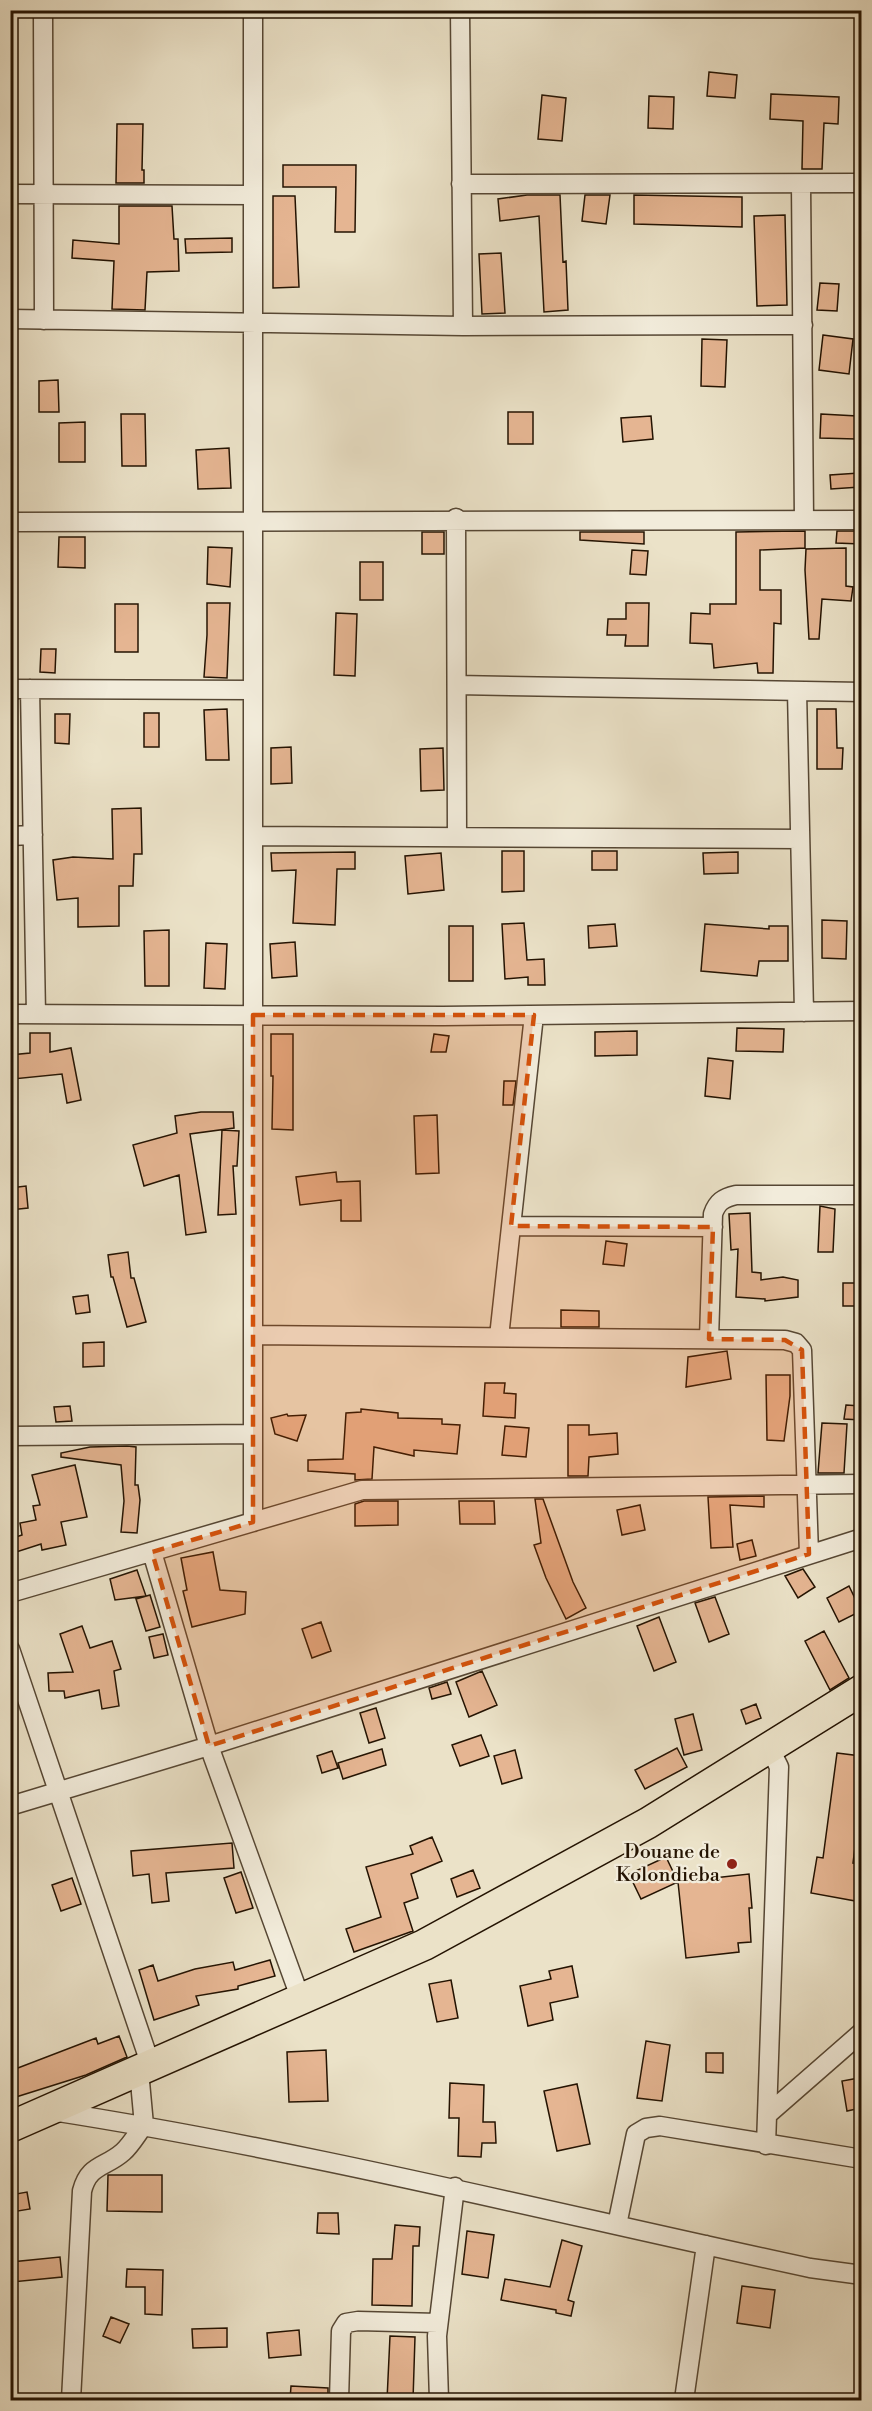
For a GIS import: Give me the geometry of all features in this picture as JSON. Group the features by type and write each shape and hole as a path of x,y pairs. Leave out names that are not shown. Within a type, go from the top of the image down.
{"main road":[{"path":"11,2125 51,2110 424,1945 648,1823 861,1690"}],"street":[{"path":"43,10 44,320"},
{"path":"253,10 253,1522"},
{"path":"460,10 463,326"},
{"path":"461,184 861,183"},
{"path":"801,184 804,520"},
{"path":"10,194 253,195"},
{"path":"10,319 463,326 802,325"},
{"path":"456,520 457,837"},
{"path":"10,522 861,520"},
{"path":"457,685 861,692"},
{"path":"10,689 253,690"},
{"path":"30,689 36,1014"},
{"path":"797,691 804,1012"},
{"path":"10,836 33,835"},
{"path":"253,836 799,839"},
{"path":"10,1014 534,1015 861,1011"},
{"path":"499,1337 534,1015"},
{"path":"709,1339 712,1214 717,1203 725,1197 736,1195 861,1195"},
{"path":"511,1226 713,1227"},
{"path":"253,1335 785,1340 796,1343 802,1350 809,1554"},
{"path":"10,1436 253,1434"},
{"path":"10,1593 362,1490 861,1484"},
{"path":"10,1806 209,1746 861,1538"},
{"path":"152,1552 209,1746 301,2000"},
{"path":"10,1649 58,1790 145,2069 144,2125 123,2152 92,2170 85,2179 82,2191 72,2400"},
{"path":"766,2145 779,1767 769,1747"},
{"path":"766,2115 861,2032"},
{"path":"51,2110 144,2125 455,2187 810,2268 861,2275"},
{"path":"617,2225 636,2134 646,2128 660,2126 861,2159"},
{"path":"439,2400 438,2323 455,2187"},
{"path":"684,2400 705,2245"},
{"path":"339,2400 340,2331 346,2323 358,2321 438,2323"}],"highlighted area":[{"path":"253,1015 534,1015 511,1226 713,1227 709,1339 785,1340 802,1350 809,1554 209,1746 152,1552 253,1522"}],"building":[{"path":"709,72 737,75 735,98 707,96"},
{"path":"771,94 839,97 838,124 824,123 822,169 802,169 803,121 770,119"},
{"path":"542,95 566,98 562,141 538,139"},
{"path":"649,96 674,97 673,129 648,128"},
{"path":"117,124 143,124 144,183 116,183"},
{"path":"283,165 356,165 355,232 335,232 336,187 283,187"},
{"path":"527,195 560,195 568,310 544,312 539,216 500,221 498,199"},
{"path":"585,195 610,195 606,224 582,221"},
{"path":"634,195 742,197 742,227 634,224"},
{"path":"273,196 295,196 299,287 273,288"},
{"path":"119,206 172,206 174,239 178,239 179,271 147,272 145,310 112,309 114,261 72,258 73,240 119,244"},
{"path":"785,215 787,305 757,306 754,216"},
{"path":"232,238 232,252 186,253 185,239"},
{"path":"501,253 505,313 482,314 479,254"},
{"path":"820,283 839,284 837,311 817,310"},
{"path":"823,335 853,339 849,374 819,370"},
{"path":"702,339 727,340 725,387 701,386"},
{"path":"58,380 59,412 39,412 39,381"},
{"path":"508,412 533,412 533,444 508,444"},
{"path":"121,414 145,414 146,466 122,466"},
{"path":"821,414 857,416 856,439 820,438"},
{"path":"651,416 653,439 623,442 621,418"},
{"path":"85,422 85,462 59,462 59,423"},
{"path":"229,448 231,488 198,489 196,450"},
{"path":"859,473 860,487 831,489 830,475"},
{"path":"805,531 805,548 760,550 760,590 781,590 781,624 774,623 773,673 758,673 757,663 714,668 712,644 690,643 691,613 710,614 710,604 736,604 736,532"},
{"path":"837,531 861,531 861,544 836,543"},
{"path":"422,532 444,532 444,554 422,554"},
{"path":"580,532 644,532 644,544 580,540"},
{"path":"59,537 85,537 85,568 58,567"},
{"path":"208,547 232,548 230,587 207,584"},
{"path":"846,548 846,586 853,587 851,601 822,599 819,639 809,639 806,549"},
{"path":"632,550 648,551 646,575 630,574"},
{"path":"360,562 383,562 383,600 360,600"},
{"path":"207,603 230,603 227,678 204,677"},
{"path":"626,603 649,603 648,646 625,646 626,635 607,635 608,619 626,619"},
{"path":"115,604 138,604 138,652 115,652"},
{"path":"336,613 357,614 355,676 334,675"},
{"path":"41,649 56,649 55,673 40,672"},
{"path":"227,709 229,760 206,760 204,710"},
{"path":"817,709 836,709 837,748 843,748 842,769 817,769"},
{"path":"144,713 159,713 159,747 144,747"},
{"path":"55,714 70,714 69,744 55,743"},
{"path":"291,747 292,783 271,784 271,748"},
{"path":"443,748 444,790 421,791 420,749"},
{"path":"141,808 142,854 134,854 133,886 119,886 119,926 78,927 78,898 57,900 53,860 73,857 113,859 112,809"},
{"path":"502,851 524,851 524,891 502,892"},
{"path":"592,851 617,851 617,870 592,870"},
{"path":"355,852 355,869 337,869 335,925 293,923 296,870 272,871 271,853"},
{"path":"738,852 738,873 704,874 703,853"},
{"path":"441,853 444,890 408,894 405,856"},
{"path":"822,920 847,921 846,959 822,958"},
{"path":"524,923 527,960 544,959 545,985 528,985 528,977 505,979 502,924"},
{"path":"615,924 617,946 589,948 588,926"},
{"path":"705,924 769,929 769,926 788,926 788,961 759,961 757,976 701,971"},
{"path":"449,926 473,926 473,981 449,981"},
{"path":"169,930 169,986 145,986 144,931"},
{"path":"295,942 297,976 272,978 270,944"},
{"path":"206,943 227,944 225,989 204,988"},
{"path":"737,1028 784,1029 783,1052 736,1051"},
{"path":"637,1031 637,1055 595,1056 595,1032"},
{"path":"30,1033 50,1033 50,1052 71,1048 81,1100 67,1103 62,1074 13,1079 10,1055 30,1053"},
{"path":"271,1034 293,1034 293,1130 272,1129"},
{"path":"434,1034 449,1036 446,1052 431,1052"},
{"path":"708,1058 733,1061 730,1099 705,1096"},
{"path":"504,1081 516,1081 513,1105 503,1105"},
{"path":"201,1112 233,1112 234,1128 190,1134 206,1232 186,1235 179,1175 144,1186 133,1145 177,1133 175,1116"},
{"path":"437,1115 439,1173 416,1174 414,1116"},
{"path":"222,1130 239,1131 237,1166 233,1166 236,1214 218,1215"},
{"path":"336,1172 337,1182 360,1181 361,1221 341,1221 341,1200 300,1205 296,1177"},
{"path":"26,1186 28,1208 10,1210 10,1188"},
{"path":"820,1206 835,1209 833,1252 818,1252"},
{"path":"750,1213 752,1272 761,1273 761,1280 783,1277 798,1280 798,1297 765,1301 765,1299 736,1297 738,1249 731,1250 729,1214"},
{"path":"606,1241 627,1244 624,1266 603,1264"},
{"path":"128,1252 131,1278 134,1278 146,1322 127,1327 113,1277 111,1277 108,1255"},
{"path":"843,1283 861,1283 861,1306 843,1306"},
{"path":"88,1295 90,1312 76,1314 73,1297"},
{"path":"561,1310 599,1311 599,1327 561,1327"},
{"path":"104,1342 104,1366 83,1367 83,1343"},
{"path":"727,1351 731,1379 686,1387 688,1357"},
{"path":"766,1375 790,1375 790,1396 784,1441 767,1440"},
{"path":"485,1383 505,1383 504,1393 516,1394 515,1418 483,1416"},
{"path":"846,1405 861,1406 861,1420 844,1419"},
{"path":"70,1406 72,1421 56,1422 54,1407"},
{"path":"361,1409 398,1413 398,1418 442,1419 442,1424 460,1425 457,1454 414,1450 414,1456 374,1447 372,1479 355,1480 355,1474 308,1471 308,1460 343,1459 346,1413 361,1412"},
{"path":"287,1414 288,1416 306,1415 297,1441 275,1434 271,1418"},
{"path":"822,1423 847,1424 844,1473 818,1473"},
{"path":"568,1425 589,1425 589,1435 617,1433 618,1454 589,1457 588,1476 568,1476"},
{"path":"505,1426 529,1428 526,1457 502,1455"},
{"path":"90,1447 136,1447 135,1485 138,1485 140,1500 137,1533 121,1532 124,1501 121,1465 61,1457 61,1453"},
{"path":"75,1465 87,1517 61,1522 66,1545 42,1550 41,1544 10,1554 10,1539 22,1535 20,1523 36,1520 33,1506 40,1505 32,1475"},
{"path":"764,1496 764,1507 730,1505 733,1547 711,1548 708,1497"},
{"path":"535,1499 543,1499 573,1582 586,1608 566,1619 546,1578 534,1545 541,1543"},
{"path":"364,1501 398,1501 398,1525 355,1526 355,1504"},
{"path":"459,1501 494,1501 495,1524 460,1524"},
{"path":"640,1505 645,1530 622,1535 617,1510"},
{"path":"752,1540 756,1556 740,1560 737,1544"},
{"path":"213,1552 220,1590 246,1592 245,1614 192,1627 183,1591 187,1590 181,1558"},
{"path":"803,1569 815,1587 798,1598 785,1576"},
{"path":"137,1570 146,1596 115,1600 110,1579"},
{"path":"849,1586 861,1611 839,1622 827,1598"},
{"path":"150,1595 160,1627 146,1631 136,1599"},
{"path":"715,1597 729,1634 709,1642 695,1603"},
{"path":"659,1617 676,1662 654,1671 637,1626"},
{"path":"321,1622 331,1651 312,1658 302,1629"},
{"path":"82,1626 90,1648 112,1641 121,1669 114,1671 119,1706 102,1709 99,1690 65,1698 64,1691 49,1691 48,1673 73,1672 60,1634"},
{"path":"824,1631 849,1678 830,1690 805,1641"},
{"path":"163,1634 168,1655 154,1658 149,1637"},
{"path":"482,1671 497,1705 469,1717 456,1682"},
{"path":"447,1682 451,1694 432,1699 429,1688"},
{"path":"756,1704 761,1718 746,1724 741,1710"},
{"path":"376,1708 385,1738 369,1743 360,1713"},
{"path":"693,1714 702,1750 684,1755 675,1719"},
{"path":"481,1735 489,1756 460,1766 452,1745"},
{"path":"677,1748 687,1767 645,1789 635,1770"},
{"path":"382,1749 386,1765 343,1779 338,1763"},
{"path":"515,1750 522,1778 502,1784 494,1756"},
{"path":"332,1751 338,1768 322,1773 317,1756"},
{"path":"837,1753 861,1756 861,1800 853,1863 861,1864 861,1902 811,1893 817,1857 823,1858"},
{"path":"432,1837 442,1861 411,1874 418,1898 404,1903 413,1931 354,1952 346,1929 381,1917 366,1867 413,1854 410,1846"},
{"path":"232,1843 234,1868 166,1873 169,1901 152,1903 149,1874 133,1876 131,1851"},
{"path":"666,1857 678,1882 641,1899 629,1874"},
{"path":"473,1870 480,1888 457,1897 451,1879"},
{"path":"241,1872 253,1908 236,1913 224,1878"},
{"path":"749,1874 752,1908 749,1908 751,1942 738,1943 739,1952 686,1958 678,1882"},
{"path":"72,1878 81,1904 61,1911 52,1885"},
{"path":"270,1960 275,1976 238,1986 238,1989 196,1996 199,2005 154,2020 139,1970 153,1965 158,1981 195,1969 233,1962 235,1970"},
{"path":"572,1966 578,1997 550,2003 553,2020 528,2026 520,1986 551,1979 549,1971"},
{"path":"451,1980 458,2018 437,2022 429,1984"},
{"path":"119,2036 127,2057 86,2075 16,2097 10,2071 96,2038 98,2044"},
{"path":"646,2041 670,2045 662,2101 637,2098"},
{"path":"326,2050 328,2101 289,2102 287,2052"},
{"path":"706,2053 723,2053 723,2073 706,2072"},
{"path":"859,2078 861,2108 847,2111 842,2081"},
{"path":"450,2083 484,2085 483,2122 495,2122 496,2143 482,2143 481,2157 458,2156 459,2118 449,2118"},
{"path":"577,2084 590,2144 557,2151 544,2091"},
{"path":"108,2175 162,2175 162,2212 107,2211"},
{"path":"27,2192 30,2209 12,2212 10,2195"},
{"path":"318,2213 338,2213 339,2234 317,2233"},
{"path":"395,2225 420,2227 419,2246 413,2246 412,2306 372,2305 373,2259 392,2259"},
{"path":"467,2231 494,2235 488,2278 462,2274"},
{"path":"562,2240 582,2246 568,2300 574,2302 571,2316 556,2313 556,2310 501,2300 505,2279 550,2287"},
{"path":"60,2257 62,2277 12,2282 11,2262"},
{"path":"127,2269 163,2270 162,2315 145,2314 145,2287 126,2287"},
{"path":"742,2286 775,2290 770,2328 737,2323"},
{"path":"111,2317 129,2324 120,2343 103,2336"},
{"path":"227,2328 227,2347 193,2348 192,2329"},
{"path":"299,2330 301,2355 269,2358 267,2333"},
{"path":"390,2336 415,2337 413,2400 387,2400"},
{"path":"291,2386 328,2388 328,2400 290,2400"}],"place":[{"name":"Douane de Kolondieba","path":"732,1864"}]}
